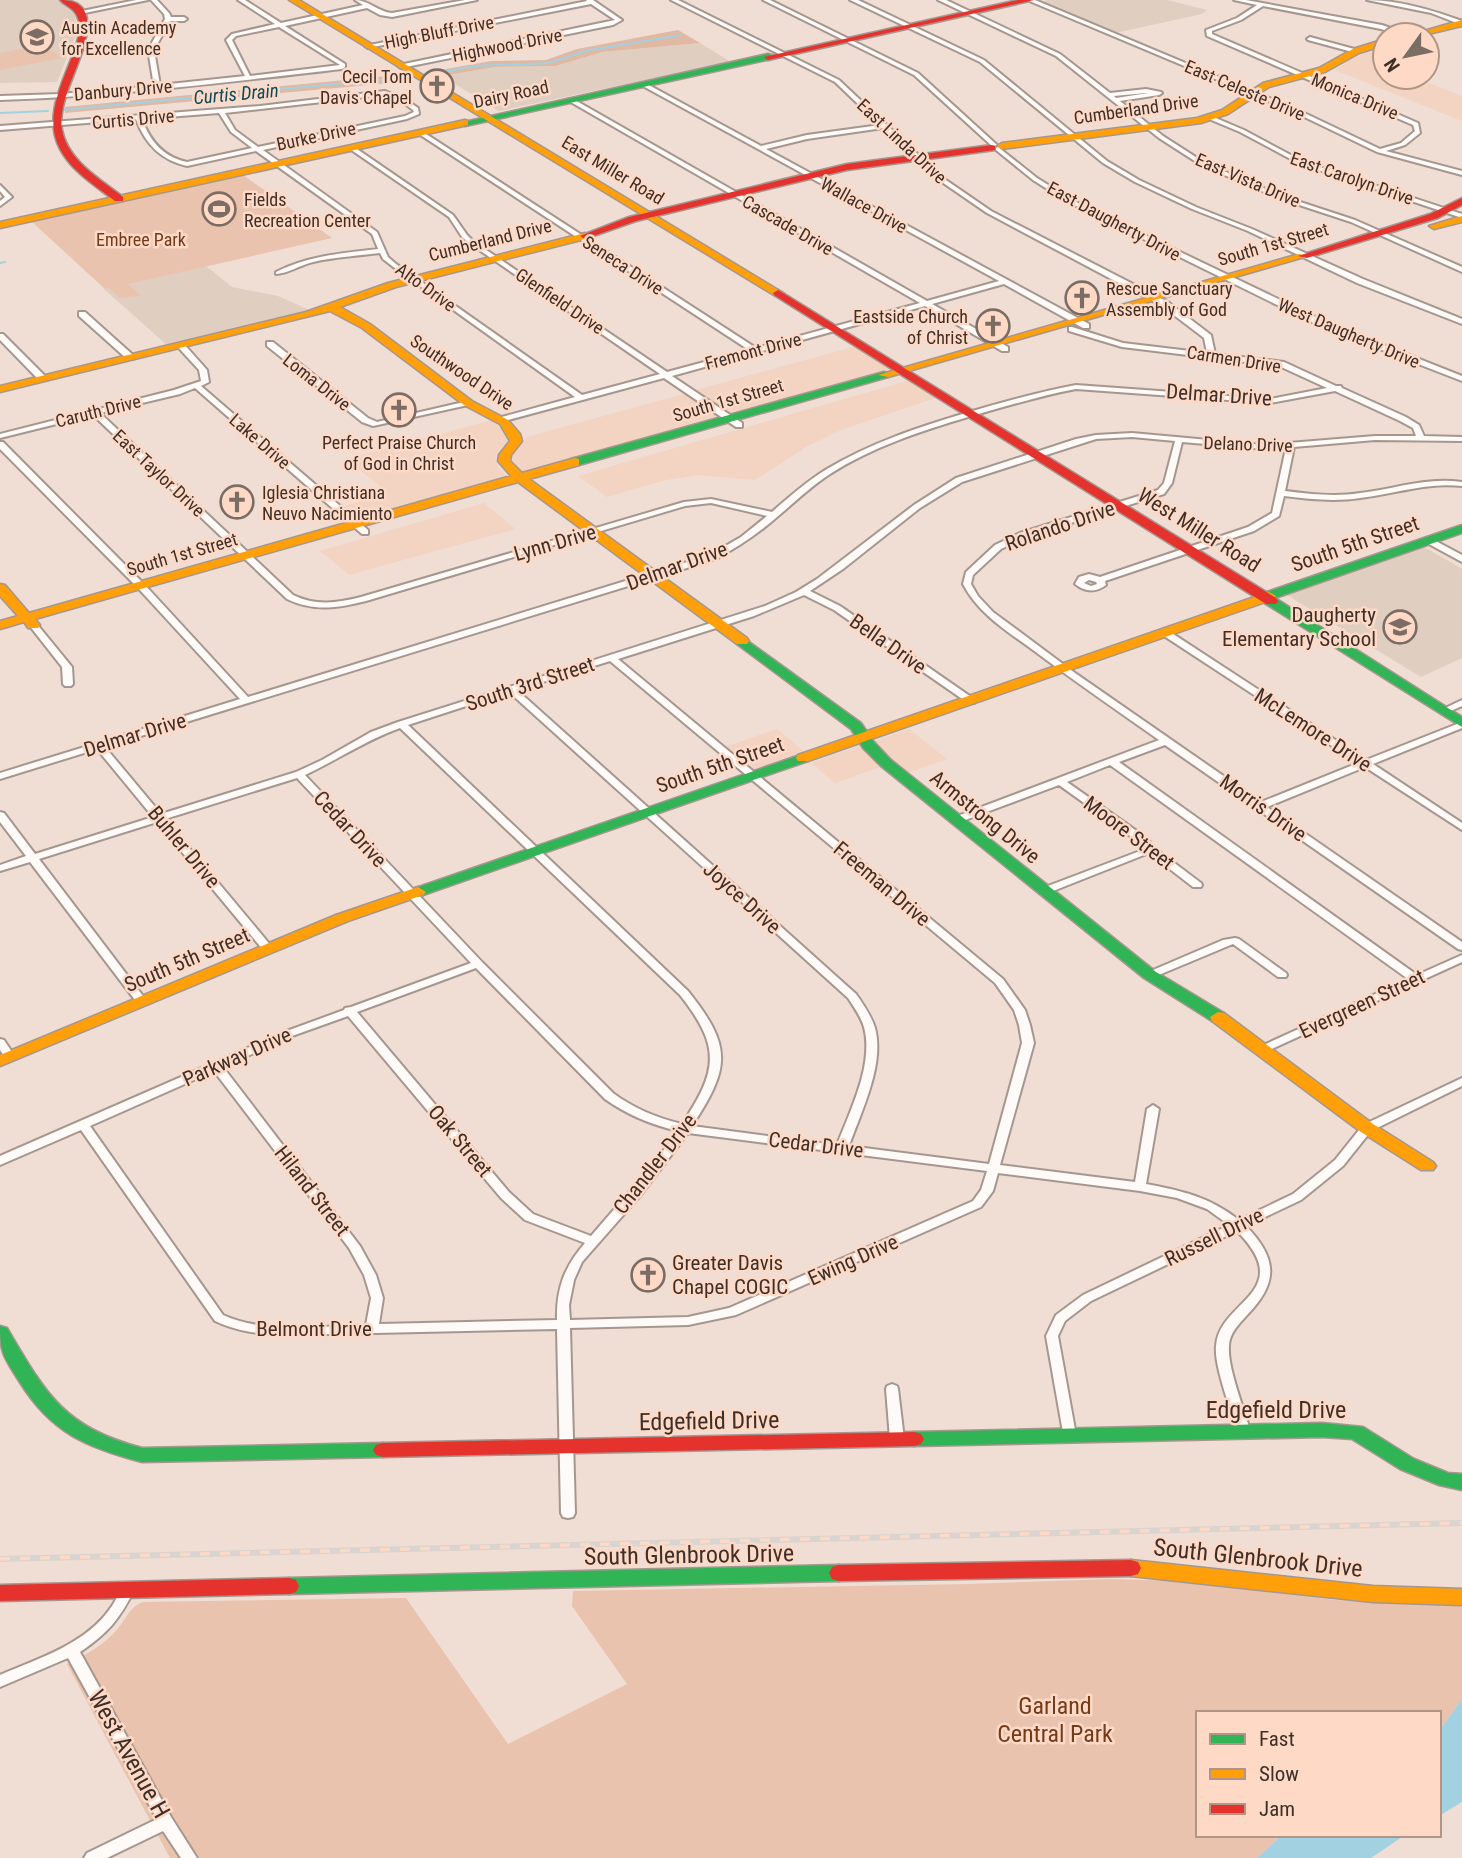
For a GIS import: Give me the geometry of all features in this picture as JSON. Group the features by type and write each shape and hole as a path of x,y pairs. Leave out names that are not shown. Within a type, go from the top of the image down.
{"street":[{"path":"64,0 80,12 85,30 60,96 57,126 60,144 75,164 119,199"},
{"path":"80,12 145,0"},
{"path":"154,0 163,8 168,19"},
{"path":"242,0 279,24"},
{"name":"East Miller Road","path":"293,0 374,44 912,371"},
{"name":"East Miller Road","path":"310,0 325,15"},
{"path":"358,0 386,15 474,0"},
{"name":"East Linda Drive","path":"674,0 837,81 941,179 989,212 1160,301 1208,337 1211,354"},
{"name":"East Daugherty Drive","path":"766,0 916,74 997,147 1035,178 1070,201 1231,281"},
{"path":"853,0 982,61 1074,138 1105,162 1137,181 1462,322"},
{"name":"East Vista Drive","path":"941,0 1058,55 1152,129 1203,164 1237,180 1386,236 1462,270"},
{"name":"Dairy Road","path":"0,225 1030,0"},
{"name":"East Celeste Drive","path":"1030,0 1251,92 1379,151 1462,173"},
{"path":"1237,0 1371,25"},
{"path":"1370,0 1432,12 1462,23"},
{"name":"Highwood Drive","path":"408,65 619,20 590,1"},
{"name":"High Bluff Drive","path":"374,44 590,1"},
{"name":"Monica Drive","path":"1261,5 1239,19 1209,30 1209,35 1416,124 1418,132 1414,138 1379,151"},
{"path":"248,79 229,40 243,31 368,6"},
{"path":"168,19 184,19"},
{"path":"157,87 151,50 168,19"},
{"path":"1441,28 1462,23"},
{"name":"Danbury Drive","path":"0,98 60,96 248,79 330,70 343,65 279,24"},
{"path":"1311,39 1356,51"},
{"path":"522,42 533,48"},
{"name":"Cumberland Drive","path":"0,389 310,314 413,279 580,238 655,214 811,176 917,156 1152,129 1211,118 1266,85 1322,70 1356,51 1371,46"},
{"name":"Wallace Drive","path":"643,85 1078,325"},
{"path":"1110,95 1146,90 1159,93 1117,100"},
{"name":"Curtis Drive","path":"0,128 139,119 390,94"},
{"name":"Burke Drive","path":"139,119 149,142 172,161 192,163 417,113 416,109 390,94"},
{"name":"Cascade Drive","path":"571,100 1000,346"},
{"name":"Alto Drive","path":"221,111 233,131 375,233 386,258 581,398"},
{"name":"East Carolyn Drive","path":"1211,118 1325,172 1459,212"},
{"path":"760,148 807,137 885,126"},
{"name":"Seneca Drive","path":"421,133 756,351"},
{"name":"Glenfield Drive","path":"352,148 451,216 464,236 495,259 735,422"},
{"path":"0,187 9,197 1,203"},
{"name":"South 1st Street","path":"1386,236 1434,226 1459,212"},
{"name":"South 1st Street","path":"0,625 30,621 361,529 1231,281 1459,212"},
{"path":"278,273 289,267 323,258 383,251"},
{"name":"West Daugherty Drive","path":"1231,281 1323,324 1462,379"},
{"name":"Fremont Drive","path":"501,420 1004,282"},
{"name":"Southwood Drive","path":"330,306 354,318 468,403 501,420 513,430 517,439 505,454 505,463 525,482"},
{"path":"82,314 130,357"},
{"name":"Carmen Drive","path":"1078,325 1107,342 1281,364 1338,388 1416,427 1421,438"},
{"path":"0,336 42,378"},
{"name":"Loma Drive","path":"270,344 365,420 384,424 468,403"},
{"path":"180,345 203,369 205,382 197,386"},
{"name":"West Miller Road","path":"912,371 1455,708 1462,724"},
{"name":"Caruth Drive","path":"0,436 197,386"},
{"name":"Lake Drive","path":"197,386 361,529"},
{"name":"Delmar Drive","path":"0,776 653,576 729,550 775,515 793,497 846,461 887,441 1049,391 1076,387 1270,401 1338,388"},
{"name":"East Taylor Drive","path":"94,412 299,602 321,606 336,605"},
{"name":"Delano Drive","path":"1042,453 1079,441 1114,435 1254,447 1375,438 1462,439"},
{"name":"Rolando Drive","path":"1066,667 980,604 967,584 969,574 979,562 1007,542 1161,492 1168,483 1179,440"},
{"path":"0,444 144,590 247,701"},
{"path":"1100,580 1267,522 1276,514 1282,474 1290,446"},
{"name":"South 3rd Street","path":"0,868 299,774 326,762 359,741 401,724 717,624 803,591 842,568 890,526 947,486 1042,453"},
{"name":"Armstrong Drive","path":"525,482 856,726 886,763 1150,975 1206,1008 1367,1128 1427,1166"},
{"path":"1281,493 1340,498 1361,496 1420,482 1462,484"},
{"name":"Lynn Drive","path":"336,605 700,502 723,503 775,515"},
{"name":"South 5th Street","path":"5,1059 342,918 1462,528"},
{"path":"1430,541 1462,559"},
{"path":"0,588 67,667 68,684"},
{"name":"Bella Drive","path":"803,591 837,608 971,701"},
{"name":"South 1st Street","path":"0,635 30,621"},
{"name":"McLemore Drive","path":"1164,632 1462,827"},
{"name":"Freeman Drive","path":"612,658 999,981 1014,1000 1025,1019 1028,1043 993,1168"},
{"name":"Morris Drive","path":"1066,667 1072,675 1462,947"},
{"name":"Joyce Drive","path":"512,690 852,996 862,1010 870,1030 871,1060 842,1149"},
{"name":"Chandler Drive","path":"401,724 684,993 705,1020 717,1063 705,1097 686,1129 578,1260 568,1279 563,1305 568,1513"},
{"path":"1260,806 1462,724"},
{"path":"956,820 1166,741"},
{"name":"Buhler Drive","path":"99,746 268,949"},
{"path":"1112,762 1416,979"},
{"name":"Cedar Drive","path":"299,774 478,964 609,1096 624,1107 665,1124 686,1129 1140,1187 1196,1199 1217,1210 1254,1241 1262,1258 1265,1282 1258,1296 1228,1332 1222,1347 1243,1430"},
{"name":"Moore Street","path":"1061,782 1144,841 1148,848 1197,885"},
{"path":"0,815 142,1002"},
{"path":"1044,891 1144,853 1148,848"},
{"path":"1150,975 1235,941 1282,975"},
{"name":"Evergreen Street","path":"1261,1050 1462,958"},
{"name":"Parkway Drive","path":"0,1161 349,1010 478,964"},
{"name":"Oak Street","path":"349,1010 505,1195 529,1217 593,1241"},
{"path":"0,1042 5,1059"},
{"name":"Hiland Street","path":"216,1066 354,1246 370,1275 377,1298 372,1328"},
{"name":"Russell Drive","path":"1069,1435 1052,1336 1055,1323 1087,1298 1297,1197 1324,1177 1367,1128 1462,1082"},
{"path":"1140,1187 1153,1109"},
{"name":"Belmont Drive","path":"84,1125 219,1318 235,1327 250,1330 564,1325"},
{"name":"Ewing Drive","path":"564,1325 688,1321 732,1312 977,1204 987,1191 993,1168"},
{"name":"Edgefield Drive","path":"0,1333 46,1408 69,1429 102,1447 142,1455 1243,1430 1356,1432 1407,1464 1446,1480 1462,1482"},
{"path":"892,1389 897,1439"},
{"name":"South Glenbrook Drive","path":"0,1593 1108,1567 1196,1572 1318,1589 1427,1598 1462,1597"},
{"name":"South Glenbrook Drive","path":"1377,1593 1462,1587"},
{"path":"0,1681 71,1649 97,1634 110,1622 127,1590"},
{"name":"West Avenue H","path":"71,1649 166,1822 189,1858"},
{"path":"92,1858 166,1822"}],"shaded area":[{"name":"Austin Academy for Excellence","path":"0,0 57,0 75,15 78,30 57,82 0,83"},
{"path":"1167,0 1207,10 1202,14 1115,33 1040,2"},
{"path":"678,30 700,43 602,52 556,66 495,67 442,76 435,71 491,61 546,60 577,49"},
{"path":"700,43 731,62 499,111 442,76 495,67 556,66 602,52"},
{"path":"1371,52 1371,84 1335,70 1356,56"},
{"path":"387,76 391,83 65,113 65,107"},
{"path":"1441,88 1462,96 1462,121 1387,91 1441,91"},
{"path":"206,266 232,287 278,296 309,310 168,346 104,289"},
{"path":"853,347 890,369 732,415 696,390"},
{"path":"914,381 938,397 841,430 806,447 755,480 699,475 666,480 607,497 578,476"},
{"path":"684,394 720,418 528,473 520,472 509,460 527,437"},
{"path":"492,420 507,434 508,441 495,458 498,467 508,478 361,520 345,506 388,493 347,459"},
{"path":"484,503 515,529 349,575 320,551"},
{"name":"Daugherty Elementary School","path":"1424,547 1462,569 1462,658 1421,677 1287,595"},
{"path":"777,729 807,754 755,772 725,747"},
{"path":"909,729 947,759 907,773 870,743"},
{"path":"859,746 883,766 835,783 811,763"}],"green space":[{"path":"44,45 62,58 0,70 0,53"},
{"name":"Embree Park","path":"243,175 332,238 128,284 141,296 120,298 109,288 105,289 31,221"},
{"name":"Garland Central Park","path":"1110,1579 1176,1581 1336,1600 1462,1606 1462,1699 1441,1728 1441,1711 1196,1711 1196,1837 1280,1837 1257,1858 170,1858 67,1664 103,1643 130,1612 143,1602 406,1598 508,1744 627,1684 572,1606 573,1591"}],"water":[{"path":"1462,1699 1462,1802 1441,1815 1441,1728"},
{"path":"1280,1837 1402,1837 1371,1858 1257,1858"}],"waterway":[{"name":"Curtis Drain","path":"438,73 475,66 550,63 585,51 681,35"},
{"name":"Curtis Drain","path":"62,110 409,77"},
{"name":"Curtis Drain","path":"0,113 48,111"},
{"path":"0,263 5,262"}],"railway":[{"path":"0,1559 1462,1523"}],"traffic: fast":[{"path":"465,123 768,57"},
{"path":"575,462 884,375"},
{"path":"1269,596 1462,529"},
{"path":"1271,601 1462,723"},
{"path":"742,641 856,726 868,745 886,763 1150,975 1218,1017"},
{"path":"418,892 803,758"},
{"path":"0,1333 28,1380 54,1414 89,1438 113,1447 142,1455 383,1450"},
{"path":"914,1439 1322,1430 1356,1432 1407,1464 1446,1480 1462,1482"},
{"path":"289,1586 839,1573"}],"traffic: slow":[{"path":"293,0 778,293"},
{"path":"1441,28 1462,23"},
{"path":"1002,146 1198,121 1225,112 1266,85 1322,70 1356,51 1371,46"},
{"path":"0,225 465,123"},
{"path":"1434,226 1462,219"},
{"path":"0,389 310,314 392,285 585,236"},
{"path":"884,375 1303,256"},
{"path":"330,306 366,326 468,403 504,422 516,441 505,455 504,461 511,471 742,641"},
{"path":"0,625 575,462"},
{"path":"0,588 33,625"},
{"path":"803,758 1269,596"},
{"path":"0,1061 342,918 418,892"},
{"path":"1218,1017 1367,1128 1427,1166"},
{"path":"1131,1568 1373,1594 1462,1597"}],"traffic: jam":[{"path":"64,0 81,14 84,26 82,41 62,93 58,130 64,148 75,163 119,199"},
{"path":"768,57 1030,0"},
{"path":"585,236 633,219 847,167 992,148"},
{"path":"1303,256 1434,216 1462,201"},
{"path":"778,293 1271,601"},
{"path":"383,1450 914,1439"},
{"path":"839,1573 1131,1568"},
{"path":"0,1593 289,1586"}],"place":[{"name":"Austin Academy for Excellence","path":"37,37"},
{"name":"Cecil Tom Davis Chapel","path":"437,86"},
{"name":"Fields Recreation Center","path":"219,209"},
{"name":"Rescue Sanctuary Assembly of God","path":"1082,298"},
{"name":"Eastside Church of Christ","path":"993,326"},
{"name":"Perfect Praise Church of God in Christ","path":"399,410"},
{"name":"Iglesia Christiana Neuvo Nacimiento","path":"237,502"},
{"name":"Daugherty Elementary School","path":"1400,627"},
{"name":"Greater Davis Chapel COGIC","path":"648,1275"}]}
